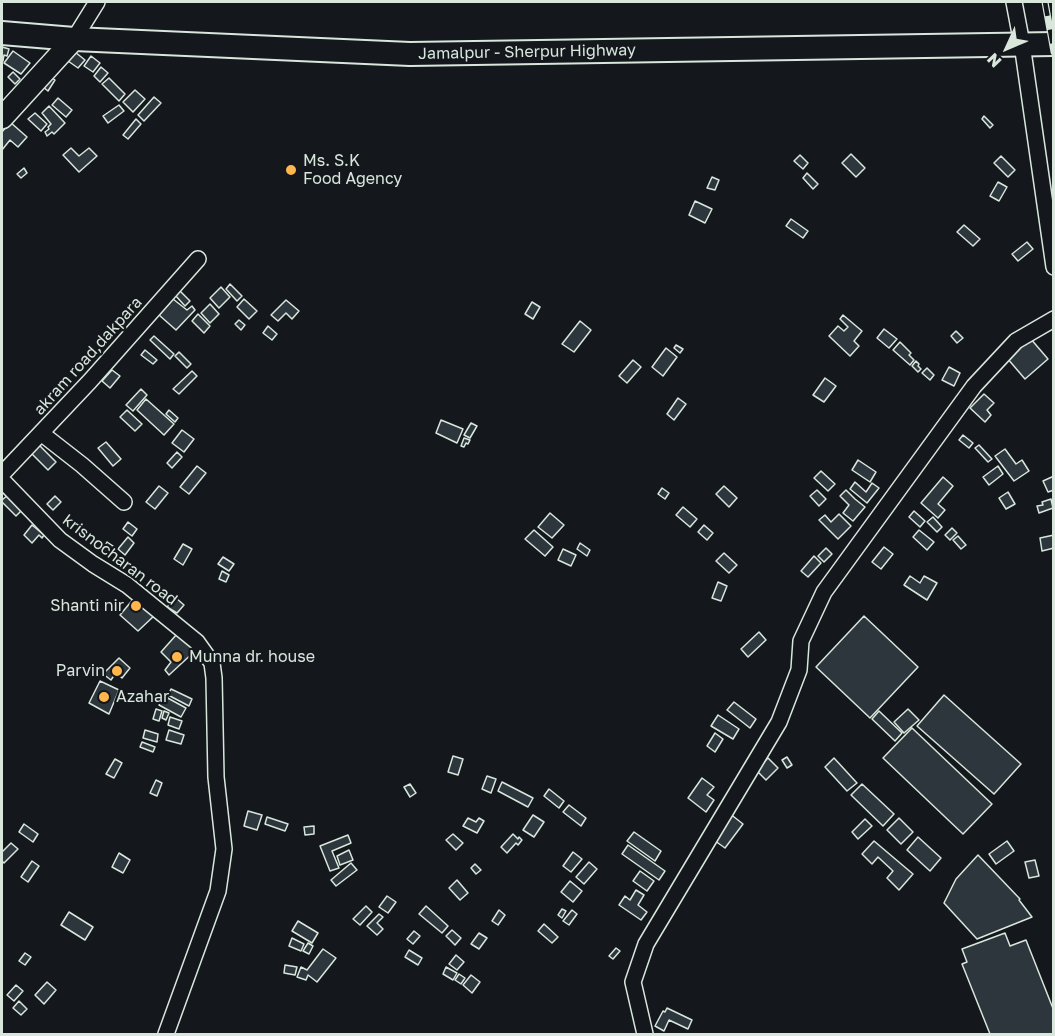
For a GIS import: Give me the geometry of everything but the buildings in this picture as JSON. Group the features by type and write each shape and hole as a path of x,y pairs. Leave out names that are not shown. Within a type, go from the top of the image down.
{"main road":[{"name":"Jamalpur - Sherpur Highway","path":"2,33 74,39 410,54 1053,44"}],"street":[{"path":"2,118 74,39 97,2"},
{"path":"1014,2 1053,267"},
{"name":"akram road,dakpara","path":"2,474 136,331 198,259"},
{"path":"645,1035 633,982 646,944 779,722 799,670 801,641 824,592 974,386 1016,341 1053,319"},
{"path":"41,433 124,502"},
{"name":"krisnocharan road","path":"2,474 60,540 127,585 197,642 212,663 216,777 224,849 218,891 166,1035"}],"railway":[{"path":"1045,2 1054,52"}],"place":[{"name":"Ms. S.K Food Agency","path":"291,170"},
{"name":"Shanti nir","path":"136,606"},
{"name":"Munna dr. house","path":"177,657"},
{"name":"Parvin","path":"117,671"},
{"name":"Azahar","path":"104,697"}]}
